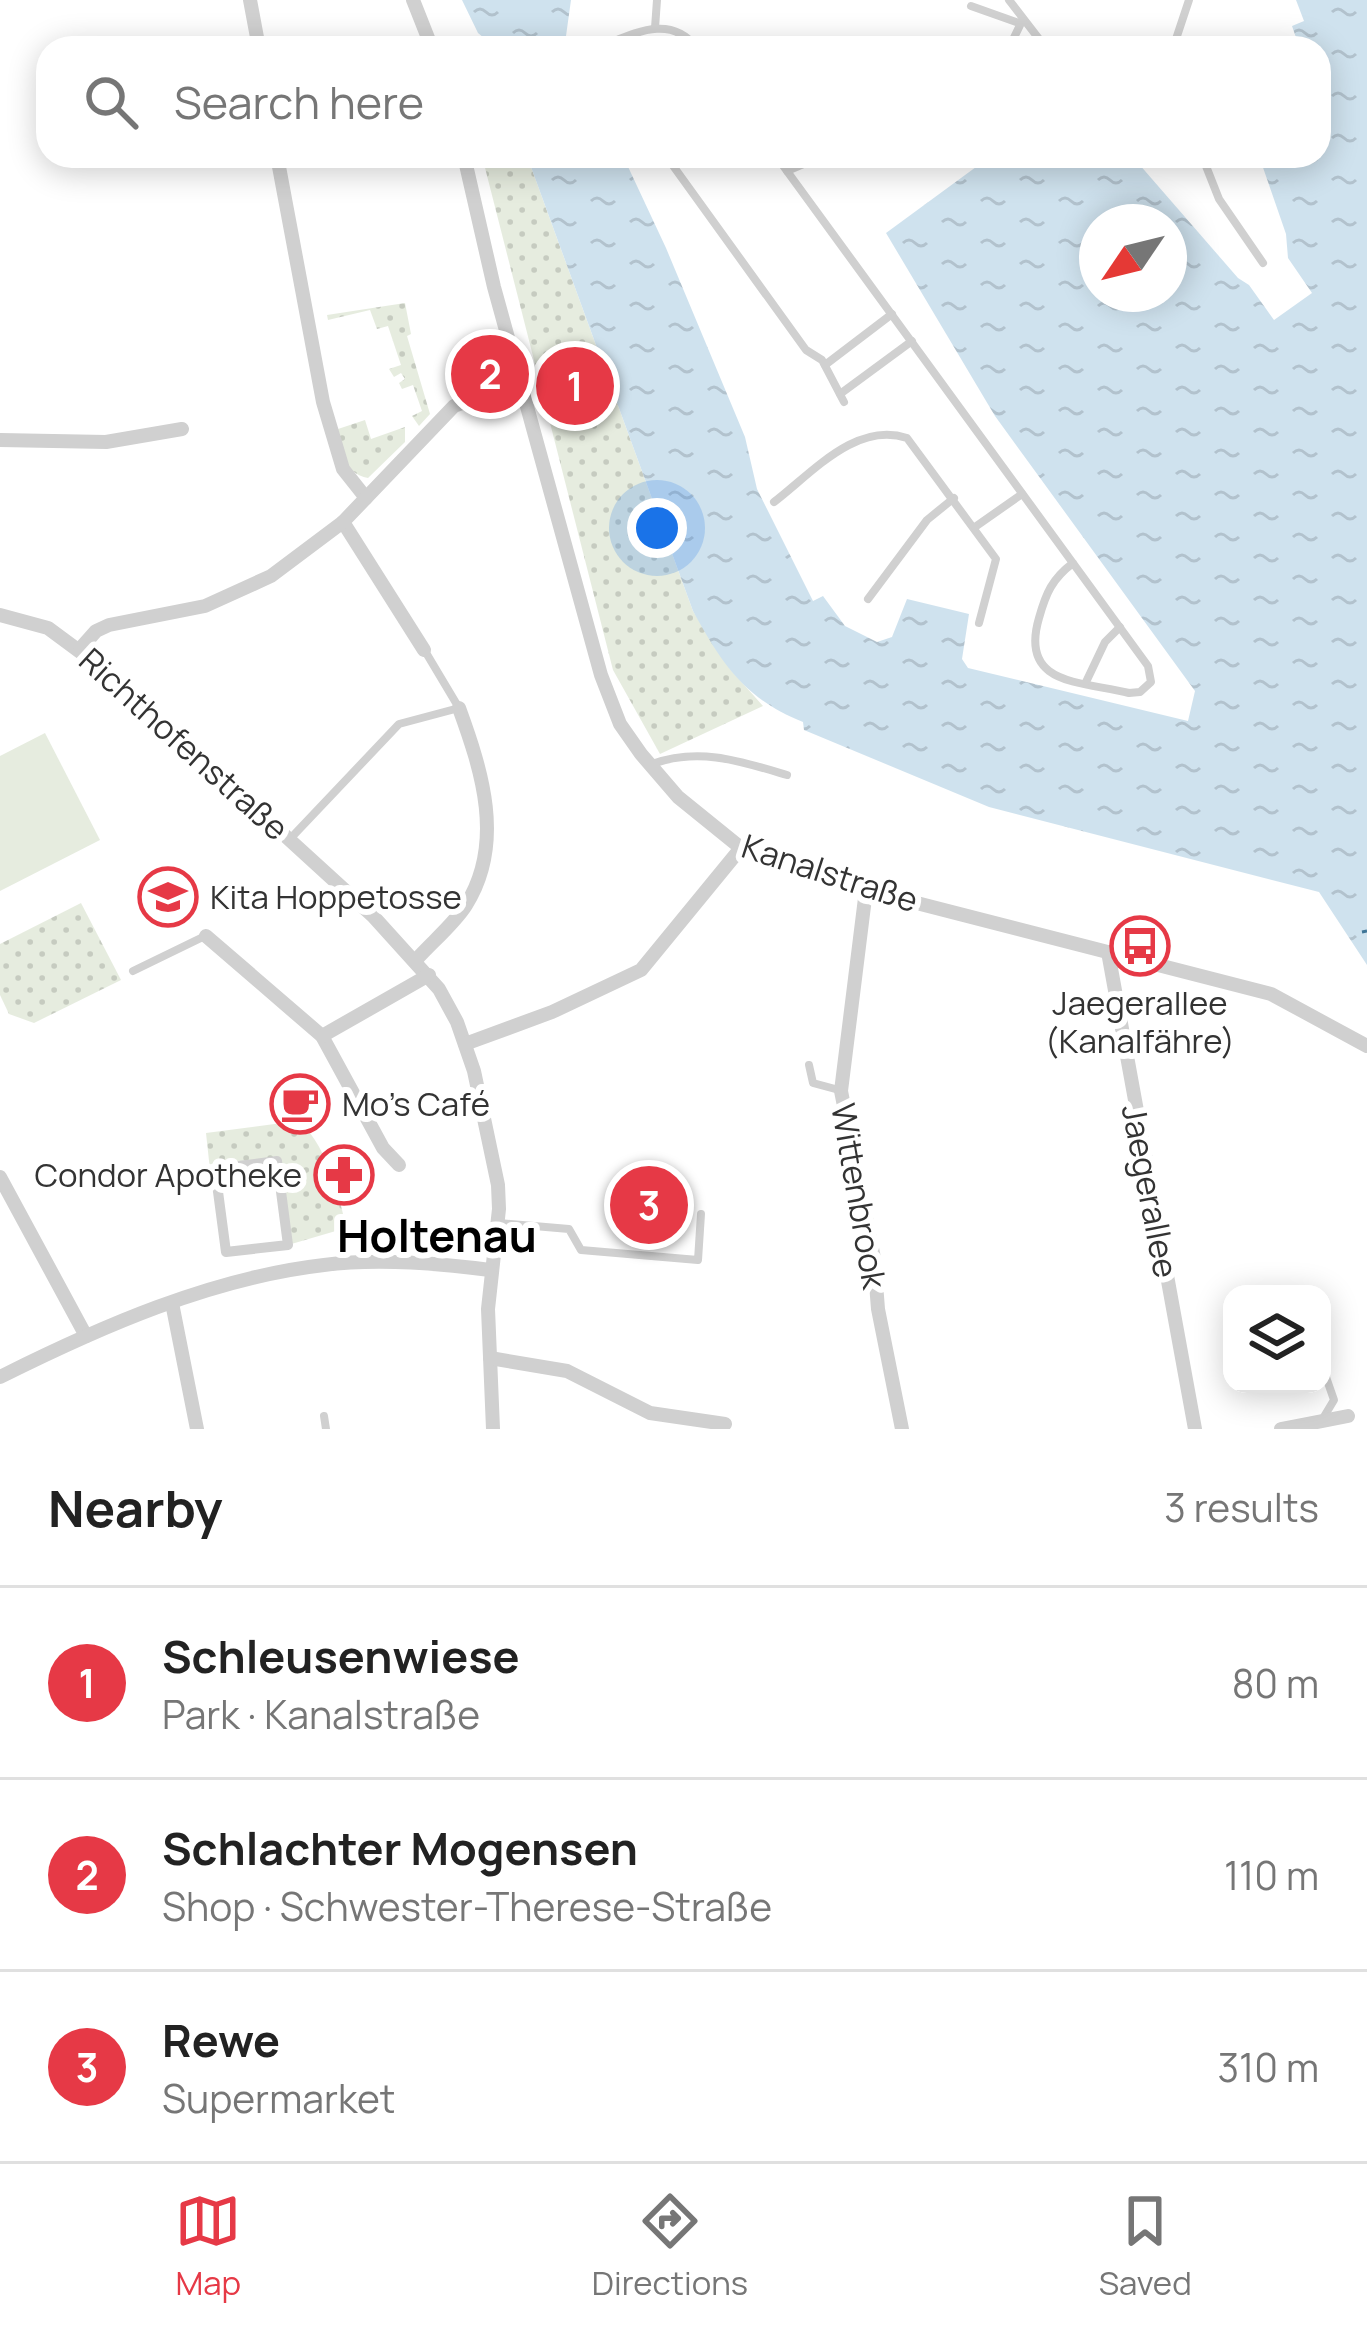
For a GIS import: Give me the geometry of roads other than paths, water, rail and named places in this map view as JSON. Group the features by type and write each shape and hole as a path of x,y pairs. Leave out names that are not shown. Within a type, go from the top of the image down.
{"street":[{"path":"250,0 257,36"},
{"path":"413,0 427,36"},
{"path":"280,168 323,402 343,469 366,498"},
{"name":"Kanalstraße","path":"467,168 601,675 620,724 692,810 741,848 866,890 1271,994 1367,1046"},
{"path":"80,649 109,625 205,606 290,564 344,522 454,406 520,382"},
{"path":"0,440 106,442 182,428"},
{"path":"344,522 424,650"},
{"name":"Richthofenstraße","path":"0,615 48,628 80,649 290,840 429,975 465,1044 498,1185 490,1270 494,1429"},
{"path":"416,960 464,909 486,856 486,804 459,708"},
{"path":"465,1044 552,1012 641,970 741,848"},
{"name":"Wittenbrook","path":"866,890 841,1090 902,1429"},
{"path":"206,936 322,1036 382,1148 399,1166"},
{"name":"Jaegerallee","path":"1108,952 1195,1429"},
{"path":"322,1036 429,975"},
{"path":"0,1376 266,1262 288,1245 277,1161 215,1169 226,1252 266,1262 398,1263 490,1270"},
{"path":"0,1177 86,1336"},
{"path":"172,1303 197,1429"},
{"path":"490,1358 567,1370 650,1413 725,1424"},
{"path":"1281,1429 1348,1417"}],"lane":[{"path":"655,28 656,0"},
{"path":"1009,0 1034,36"},
{"path":"1177,36 1189,0"},
{"path":"971,6 1021,22"},
{"path":"1015,36 1021,22"},
{"path":"632,36 655,28 685,36"},
{"path":"675,168 806,350 825,365 842,398 912,340"},
{"path":"785,168 912,340 1022,494 1073,563 1148,667 1151,682 1140,692 1047,672 1033,651 1047,590 1073,563"},
{"path":"787,171 794,168"},
{"path":"1207,168 1219,199 1263,263"},
{"path":"825,365 892,314"},
{"path":"774,502 859,438 901,435 913,442 996,559 979,623"},
{"path":"975,527 1022,494"},
{"path":"868,599 927,520 954,498"},
{"path":"1086,682 1105,642 1120,628"},
{"path":"290,840 399,724 459,708 424,650"},
{"path":"650,764 679,754 744,761 787,775"},
{"path":"133,971 206,936"},
{"path":"809,1065 813,1083 841,1090"},
{"path":"497,1223 568,1229 581,1250 698,1260 701,1214"},
{"path":"1322,1422 1334,1400 1331,1391"},
{"path":"324,1416 326,1429"}],"water":[{"path":"462,0 571,0 566,36 478,33"},
{"path":"1296,0 1367,0 1367,965 1319,892 989,807 804,730 803,722 750,691 725,663 693,611 531,168 629,168 745,437 757,489 813,601 823,596 845,626 877,642 892,637 907,599 969,614 962,659 968,668 1188,721 1195,691 995,416 886,233 975,168 1142,168 1174,204 1079,204 1079,312 1187,312 1187,219 1249,285 1274,320 1312,293 1288,258 1286,234 1263,168 1331,168 1331,36 1296,36 1292,26 1304,21"}],"place":[{"name":"Schlachter Mogensen","path":"490,374"},
{"name":"Schleusenwiese","path":"575,386"},
{"name":"Kita Hoppetosse","path":"168,897"},
{"name":"Jaegerallee (Kanalfähre)","path":"1140,946"},
{"name":"Mo's Café","path":"300,1104"},
{"name":"Condor Apotheke","path":"344,1175"},
{"name":"Rewe","path":"649,1205"}],"district":[{"name":"Holtenau","path":"437,1236"}]}
